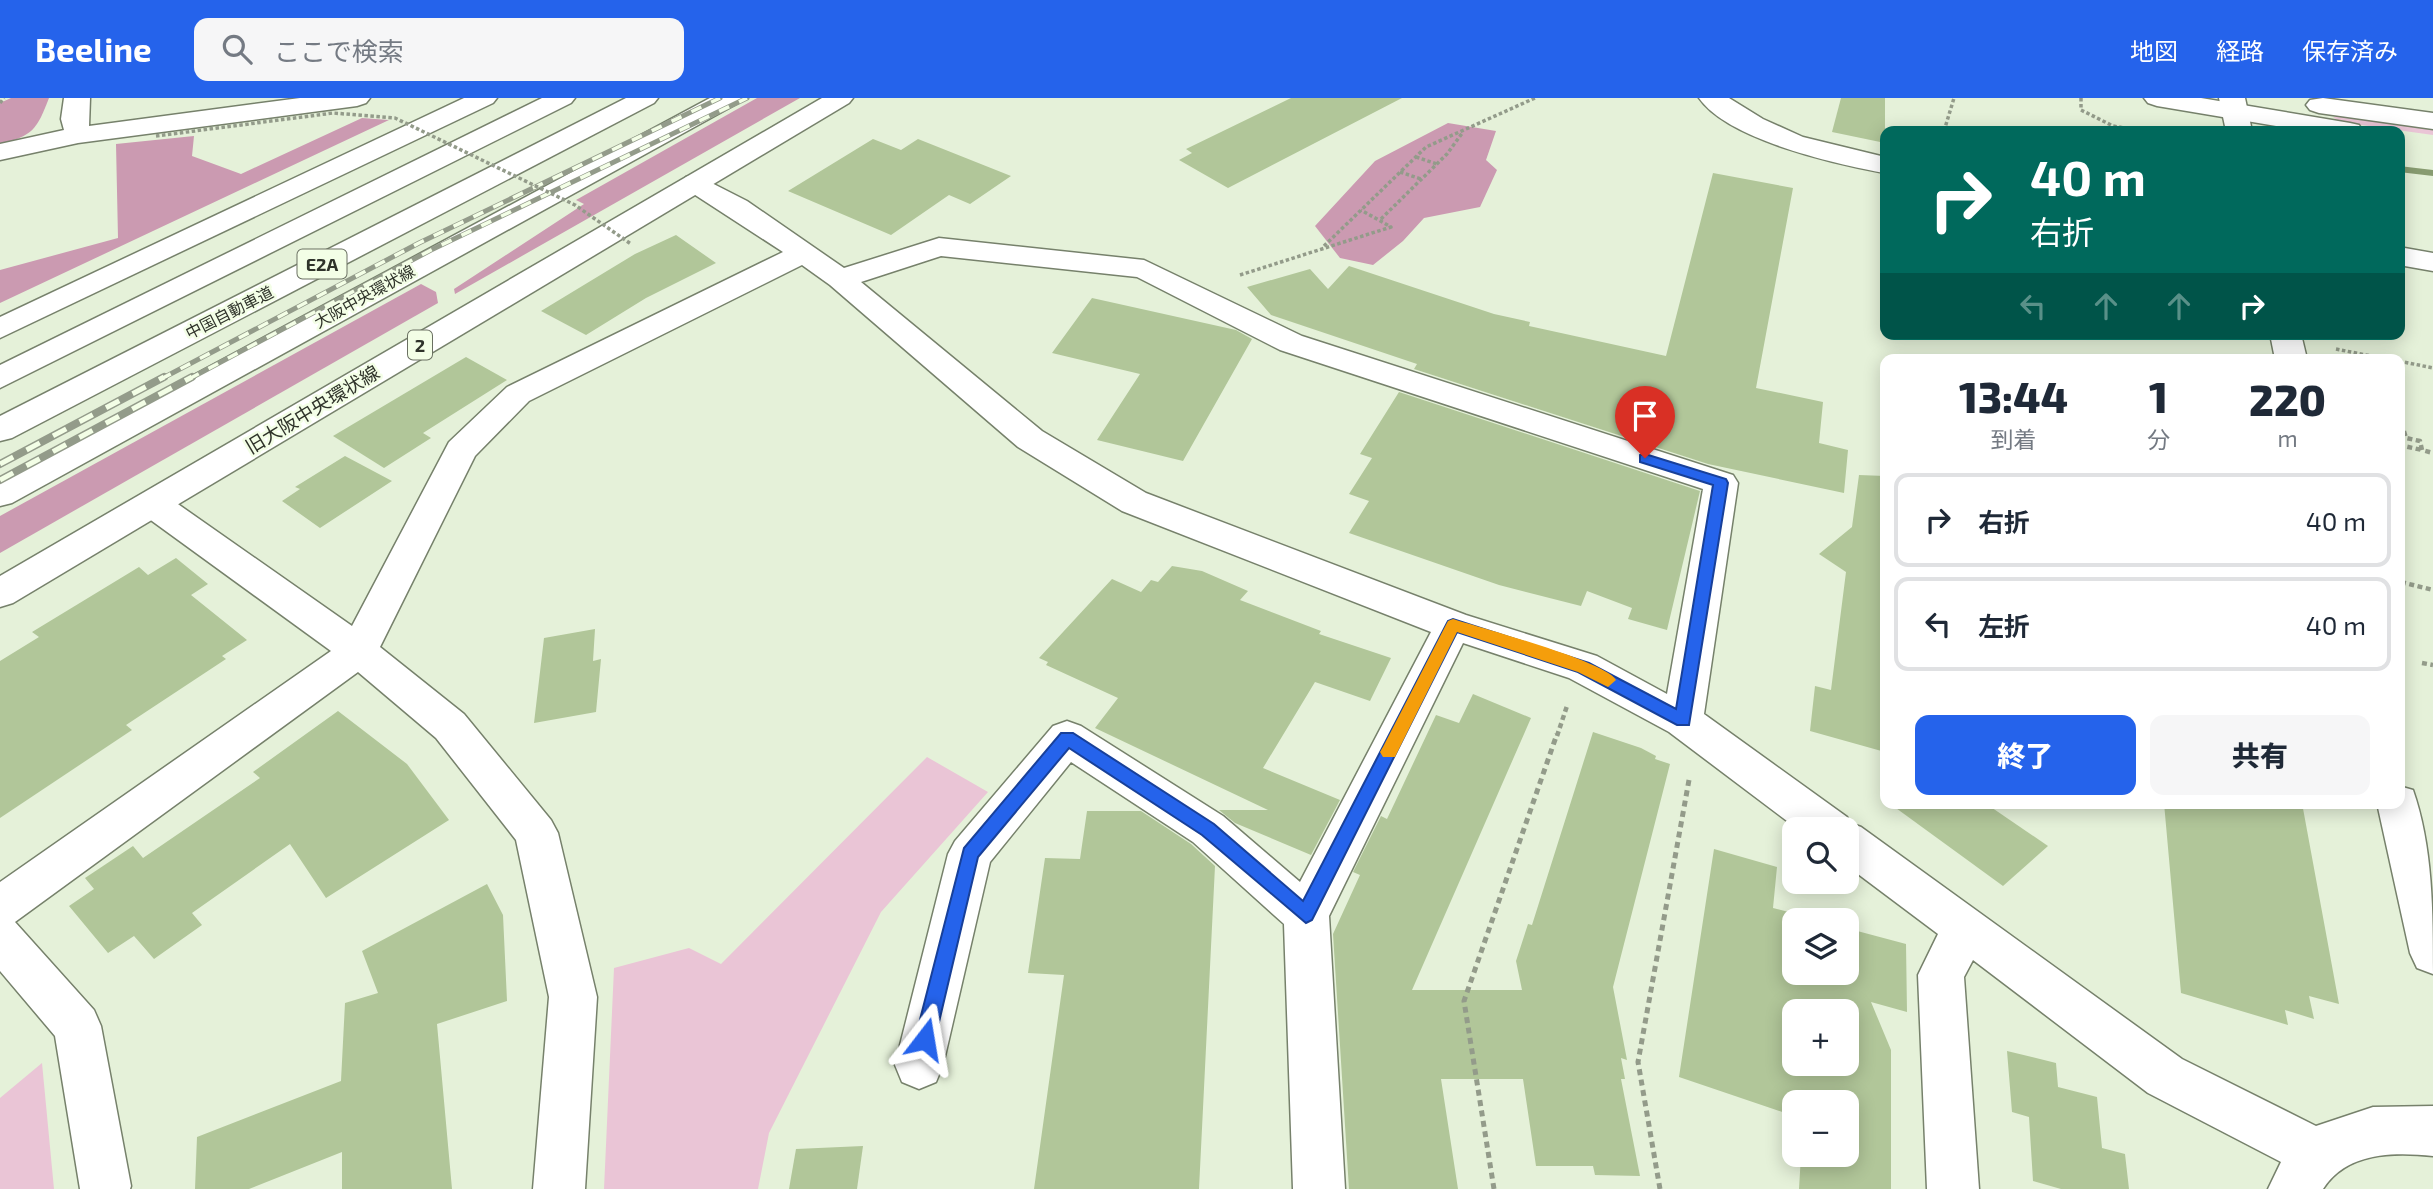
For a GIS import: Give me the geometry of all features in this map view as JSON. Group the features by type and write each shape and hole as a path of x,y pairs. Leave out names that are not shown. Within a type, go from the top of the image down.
{"main road":[{"path":"78,98 74,119 78,135"},
{"path":"0,152 78,135 357,98"},
{"path":"0,329 484,98"},
{"name":"E2A","path":"0,378 562,98"},
{"name":"中国自動車道","path":"0,430 645,98"},
{"name":"大阪中央環状線","path":"0,494 729,98"},
{"name":"旧大阪中央環状線","path":"0,593 840,98"},
{"path":"1712,98 1775,138 1826,153 1880,164"},
{"path":"2157,98 2235,114 2316,126"},
{"path":"2271,98 2433,121"},
{"path":"2405,139 2433,143"},
{"path":"696,183 840,279 1030,439 1134,502 1453,625 1583,667 1683,720 1814,817"},
{"path":"840,279 939,247 1144,269 1291,344 1721,483 1683,720"},
{"path":"0,908 359,651 461,450 518,394 804,253"},
{"path":"2405,257 2433,262"},
{"path":"153,504 359,651 450,726 536,833 573,997 559,1189"},
{"path":"1319,1189 1306,915 1453,625"},
{"path":"919,1065 970,854 1067,738 1208,829 1306,915"},
{"path":"2399,809 2433,953"},
{"path":"1859,849 2165,1076 2306,1171 2362,1133 2416,1128 2433,1131"},
{"path":"1953,1189 1941,975 1966,927"},
{"path":"0,937 77,1026 105,1186"}],"path":[{"path":"0,103 4,98"},
{"path":"1324,246 1426,147 1535,98"},
{"path":"1945,126 1954,98"},
{"path":"2081,98 2081,110 2113,126"},
{"path":"156,136 176,136 333,114 395,118 575,205 631,244"},
{"path":"1381,219 1437,164 1463,131"},
{"path":"1415,157 1437,164"},
{"path":"1400,172 1421,179"},
{"path":"1193,292 1324,246 1391,227 1361,209"},
{"path":"2336,349 2361,354"},
{"path":"2405,362 2433,368"},
{"path":"2405,435 2406,438 2420,441 2423,450"},
{"path":"2405,446 2433,453"},
{"path":"2405,583 2433,590"},
{"path":"2422,663 2433,665"},
{"path":"1494,1189 1464,1001 1570,697"},
{"path":"1660,1189 1638,1062 1691,768"}],"shaded area":[{"path":"11,98 49,98 32,130 20,138 0,144 0,103"},
{"path":"757,98 800,98 455,294 454,289 584,204 576,200"},
{"path":"2333,117 2433,129 2433,135 2405,131 2405,126 2369,126 2340,122"},
{"path":"362,118 389,120 0,303 0,270 118,238 116,144 194,136 192,156 241,174"},
{"path":"1448,123 1496,131 1486,160 1497,170 1480,207 1424,218 1403,241 1373,265 1340,258 1315,226 1375,161"},
{"path":"421,284 436,292 438,303 0,553 0,516"},
{"path":"927,757 988,792 881,912 769,1133 758,1189 604,1189 614,968 689,948 721,964"},
{"path":"42,1063 54,1189 0,1189 0,1098"}],"building":[{"path":"1291,98 1402,98 1228,188 1179,160 1192,153 1186,149"},
{"path":"1841,98 1885,98 1885,126 1880,126 1880,142 1832,132"},
{"path":"873,139 901,150 918,139 1011,176 970,204 949,195 891,235 788,191"},
{"path":"1713,173 1793,188 1756,388 1823,402 1819,443 1848,450 1844,493 1708,464 1414,369 1417,364 1271,315 1247,287 1310,269 1328,289 1349,266 1494,314 1530,322 1529,326 1666,356"},
{"path":"676,235 716,263 646,298 586,335 541,311 635,254"},
{"path":"1092,298 1236,330 1252,339 1183,461 1097,440 1140,374 1052,353"},
{"path":"466,357 507,380 423,433 431,438 384,468 333,436"},
{"path":"1399,392 1700,491 1667,630 1628,619 1632,608 1587,591 1581,606 1499,585 1349,533 1369,501 1349,494 1372,458 1360,454"},
{"path":"345,456 392,481 320,528 282,501 300,489 295,487"},
{"path":"1859,475 1880,476 1880,751 1810,731 1815,686 1831,690 1846,572 1819,554 1852,527"},
{"path":"176,558 208,584 191,595 247,640 222,656 226,659 126,725 132,730 0,818 0,661 39,637 32,632 139,567 148,575"},
{"path":"1172,566 1202,571 1248,591 1240,600 1321,631 1319,634 1391,658 1370,701 1315,682 1263,768 1340,800 1311,855 1235,823 1219,810 1268,810 1095,728 1118,698 1046,665 1048,662 1039,658 1112,579 1141,592 1151,580 1158,582"},
{"path":"595,629 593,661 601,659 596,712 534,723 544,638"},
{"path":"1473,694 1531,718 1412,990 1522,990 1516,961 1528,924 1532,925 1593,732 1641,748 1656,756 1655,759 1670,764 1613,987 1627,1060 1621,1058 1625,1079 1621,1079 1640,1176 1595,1175 1593,1166 1536,1166 1523,1079 1441,1079 1458,1189 1349,1189 1333,934 1360,875 1353,872 1381,816 1387,819 1436,715 1459,723"},
{"path":"338,711 407,764 449,820 326,898 290,844 192,913 202,925 154,959 134,936 108,953 69,906 94,889 85,878 133,846 143,858 260,778 253,772"},
{"path":"1897,809 1994,809 2048,846 2003,886"},
{"path":"2165,809 2303,809 2339,1004 2309,996 2314,1019 2285,1010 2288,1025 2181,993"},
{"path":"1087,811 1141,811 1191,844 1215,866 1199,1189 1034,1189 1064,975 1028,973 1045,858 1080,859"},
{"path":"1714,849 1777,867 1773,908 1782,910 1782,985 1859,985 1859,931 1906,944 1907,1012 1871,1002 1891,1050 1891,1189 1799,1189 1800,1167 1859,1167 1859,1090 1782,1090 1782,1112 1679,1077"},
{"path":"487,884 503,915 507,1001 437,1024 452,1189 342,1189 342,1152 249,1189 195,1189 197,1137 341,1081 345,1003 378,993 362,951"},
{"path":"2007,1051 2056,1063 2058,1087 2097,1097 2102,1148 2125,1154 2129,1189 2061,1189 2033,1181 2029,1117 2012,1112"},
{"path":"863,1146 857,1189 789,1189 796,1149"}],"waterway":[{"path":"2405,170 2433,173"}],"railway":[{"path":"161,379 419,243 720,98"},
{"path":"189,379 431,250 747,98"},
{"path":"0,464 164,377"},
{"path":"0,480 192,377"}],"slow traffic":[{"path":"1389,752 1453,625 1583,667 1608,680"}],"route":[{"path":"925,1039 970,854 1067,738 1208,829 1306,915 1453,625 1583,667 1683,720 1721,483 1645,458"}]}
